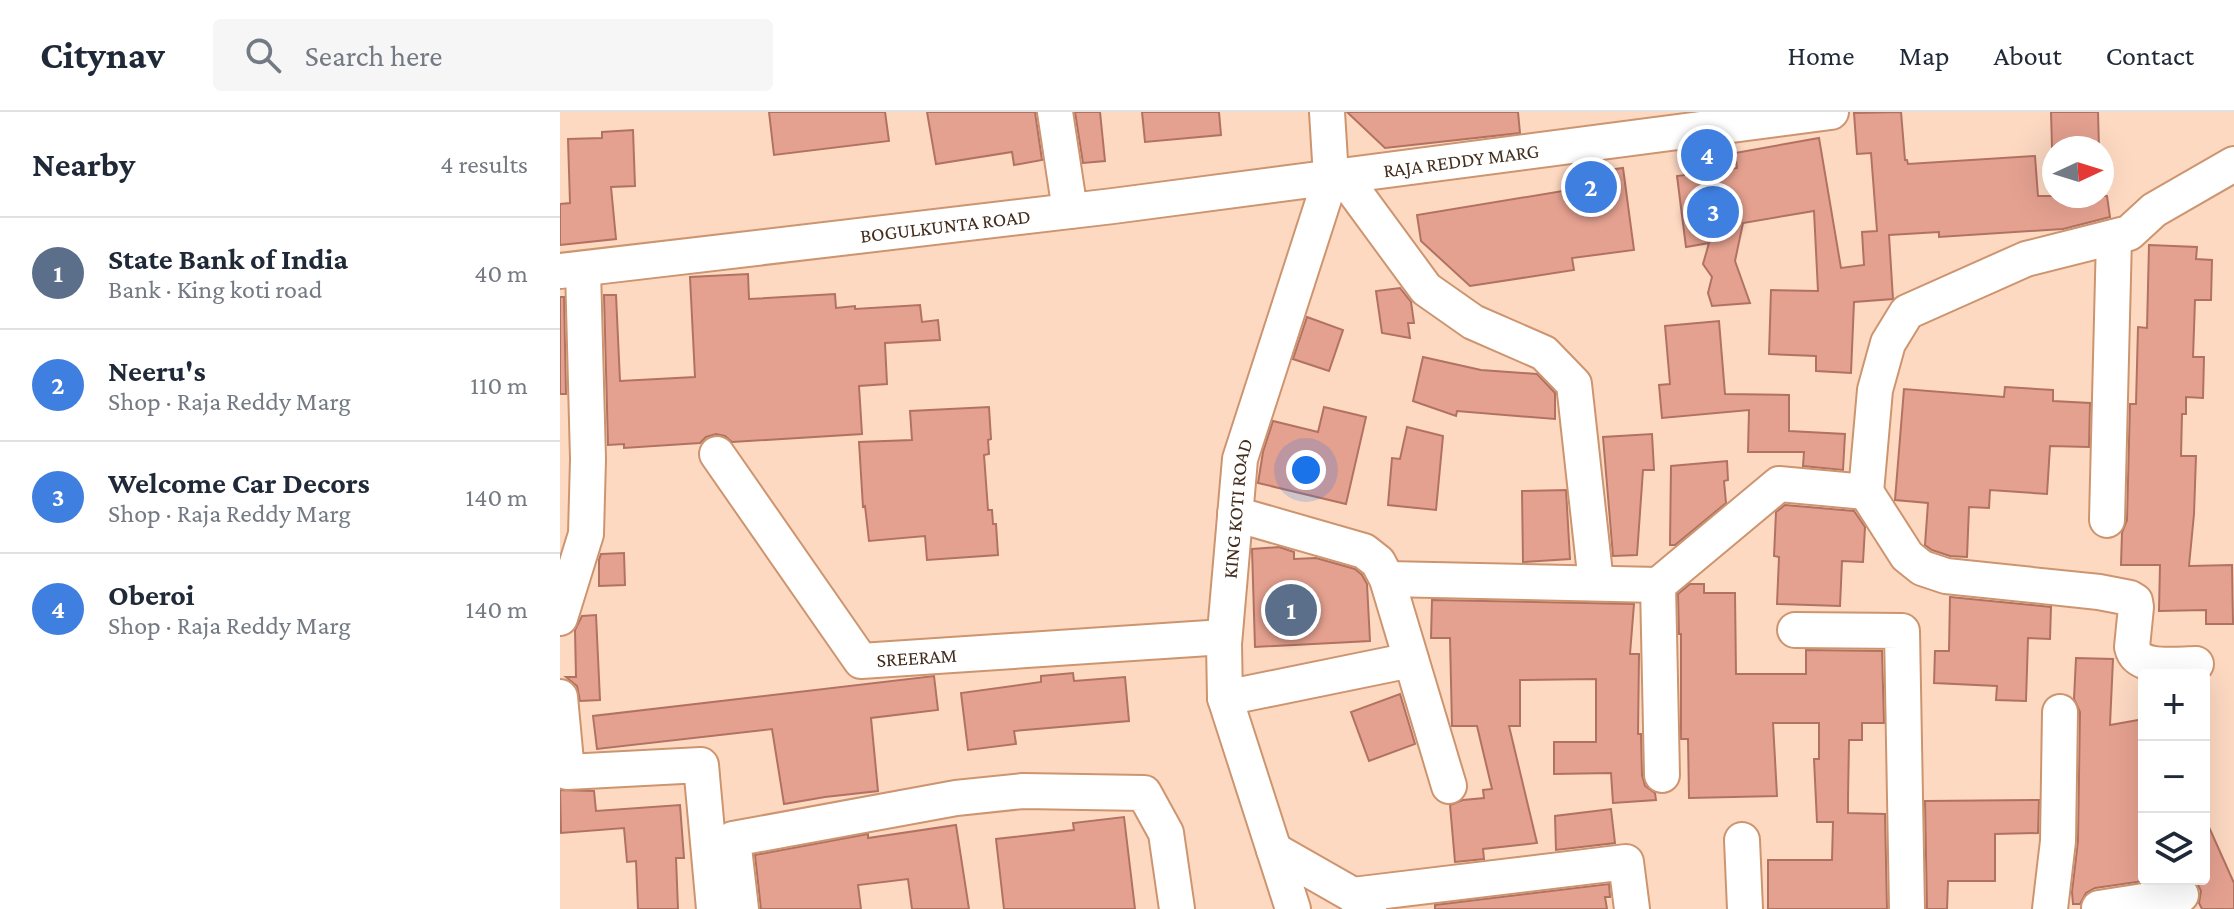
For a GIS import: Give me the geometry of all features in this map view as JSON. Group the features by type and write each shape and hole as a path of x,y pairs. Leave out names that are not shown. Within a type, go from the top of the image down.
{"street":[{"path":"1055,112 1070,211"},
{"name":"KING KOTI ROAD","path":"1293,909 1225,698 1224,637 1240,459 1337,177 1327,112"},
{"name":"RAJA REDDY MARG","path":"1337,177 1664,123 1831,112"},
{"path":"2196,664 2150,664 2132,653 2136,607 2135,601 2130,598 1946,576 1922,568 1907,556 1866,492 1875,390 1888,343 1907,312 2026,259 2129,233 2154,210 2234,164"},
{"path":"1337,177 1426,289 1473,322 1544,353 1574,384 1596,583"},
{"name":"BOGULKUNTA ROAD","path":"571,270 1337,177"},
{"path":"2107,520 2114,237"},
{"path":"560,618 586,534 574,459 571,270"},
{"name":"SREERAM","path":"717,454 861,661 1224,637"},
{"path":"1387,579 1658,585 1779,484 1866,492"},
{"path":"1235,514 1364,551 1378,562 1387,579 1449,786"},
{"path":"1658,585 1662,775"},
{"path":"1795,630 1902,631 1907,909"},
{"path":"1225,698 1411,660"},
{"path":"560,697 567,772 701,765 714,909"},
{"path":"2050,909 2058,841 2060,712"},
{"path":"741,909 733,839 930,801 1023,791 1144,793 1166,833 1177,909"},
{"path":"1742,840 1745,909"},
{"path":"1274,850 1361,902 1626,862 1632,909"},
{"path":"2099,908 2182,894"}],"building":[{"path":"769,112 885,112 889,141 774,155"},
{"path":"927,112 1035,112 1042,160 1014,165 1012,152 936,164"},
{"path":"1075,112 1100,112 1105,161 1083,163"},
{"path":"1142,112 1219,112 1221,135 1145,142"},
{"path":"1347,112 1518,112 1520,133 1385,148"},
{"path":"1901,112 1905,160 1908,164 2035,156 2042,208 2109,208 2110,217 2063,229 1939,237 1939,232 1889,235 1893,299 1854,302 1851,373 1816,371 1816,356 1769,354 1771,290 1818,291 1814,211 1743,223 1735,261 1750,303 1712,306 1708,293 1712,277 1703,264 1709,243 1686,247 1677,176 1737,168 1735,153 1819,138 1841,268 1864,265 1862,232 1877,231 1871,153 1857,154 1854,113"},
{"path":"2051,112 2098,112 2099,136 2052,136"},
{"path":"633,130 635,186 611,187 616,239 560,245 560,204 570,203 568,139 602,138 602,132"},
{"path":"1623,168 1634,250 1572,258 1574,270 1470,286 1421,241 1417,215 1569,190 1567,176"},
{"path":"2149,245 2197,247 2196,259 2212,260 2211,300 2195,300 2193,357 2204,357 2203,398 2186,397 2186,414 2182,414 2181,456 2196,456 2189,566 2232,565 2233,624 2206,624 2206,610 2159,611 2160,565 2121,565 2122,533 2127,520 2130,404 2136,404 2138,327 2147,328"},
{"path":"748,274 749,299 835,294 836,308 920,305 922,322 938,320 940,340 885,343 887,384 859,386 862,434 732,442 716,434 700,443 624,448 624,444 608,445 604,295 616,295 620,381 695,377 690,277"},
{"path":"1400,288 1411,302 1414,323 1408,323 1410,338 1382,333 1376,291"},
{"path":"560,297 564,297 566,394 560,394"},
{"path":"1307,317 1343,330 1329,371 1293,359"},
{"path":"1719,321 1725,394 1789,395 1789,431 1845,434 1843,470 1803,466 1804,452 1748,452 1749,410 1662,418 1659,385 1670,384 1665,326"},
{"path":"1423,357 1481,370 1537,374 1555,393 1555,419 1457,411 1456,416 1413,401"},
{"path":"2005,387 2053,390 2053,401 2090,403 2089,447 2050,446 2047,494 1990,490 1989,508 1969,507 1967,557 1932,550 1925,545 1928,503 1895,500 1904,389 2004,397"},
{"path":"989,407 991,439 988,440 989,454 984,455 988,510 992,510 993,524 996,524 998,555 927,560 925,536 869,541 863,507 859,442 912,440 910,411"},
{"path":"1324,407 1366,417 1346,504 1258,483 1263,452 1273,421 1318,432"},
{"path":"1407,427 1443,436 1436,510 1388,505 1392,458 1400,459"},
{"path":"1652,434 1654,470 1643,470 1637,555 1613,556 1603,437"},
{"path":"1727,461 1728,480 1724,481 1726,503 1675,545 1670,545 1671,466"},
{"path":"1566,490 1570,559 1523,562 1522,491"},
{"path":"1785,505 1854,511 1865,527 1863,562 1842,561 1840,606 1777,604 1779,557 1774,556 1776,512"},
{"path":"1279,547 1294,552 1294,559 1316,558 1355,569 1362,575 1367,584 1370,641 1255,647 1252,549"},
{"path":"624,553 625,585 599,586 601,554"},
{"path":"1690,584 1704,584 1704,593 1735,593 1736,674 1806,674 1806,650 1882,651 1884,723 1862,723 1862,740 1849,740 1848,813 1885,814 1887,909 1768,909 1768,860 1832,860 1833,822 1817,822 1814,759 1819,759 1819,723 1773,723 1777,796 1689,798 1688,739 1681,739 1678,594"},
{"path":"1950,597 2051,607 2050,639 2028,638 2026,701 1996,700 1997,686 1934,683 1935,651 1949,651"},
{"path":"1432,600 1634,604 1630,654 1639,654 1638,734 1641,734 1642,775 1645,786 1655,793 1656,800 1613,803 1611,773 1554,774 1554,742 1596,742 1596,679 1520,680 1520,726 1509,726 1537,843 1483,849 1484,859 1455,862 1450,805 1484,798 1483,790 1492,789 1477,726 1452,726 1450,638 1431,638"},
{"path":"596,615 600,700 580,701 577,686 566,677 576,677 575,630 582,616"},
{"path":"2076,658 2113,659 2110,725 2138,720 2138,882 2095,888 2086,893 2080,904 2073,904 2072,892 2078,841 2080,712 2074,699"},
{"path":"1073,673 1074,681 1125,677 1129,721 1014,731 1016,744 968,750 961,693 1041,682 1041,676"},
{"path":"934,676 938,710 871,718 878,791 784,804 772,729 597,749 593,716"},
{"path":"1400,694 1415,744 1369,761 1351,712"},
{"path":"560,790 594,791 596,811 680,805 684,858 676,858 678,909 638,909 636,861 627,862 624,828 561,833"},
{"path":"2039,800 2038,833 1995,834 1995,881 1948,881 1947,909 1927,909 1925,801"},
{"path":"1611,809 1615,843 1556,850 1555,816"},
{"path":"1124,817 1135,909 1004,909 996,839 1074,830 1073,823"},
{"path":"956,825 969,909 912,909 908,879 858,885 861,909 761,909 755,855 868,834 868,838"},
{"path":"2210,829 2234,883 2234,909 2202,909 2199,903 2201,891 2198,885 2210,885"},
{"path":"1609,884 1610,897 1605,897 1607,909 1435,909 1435,905"}],"place":[{"name":"Oberoi","path":"1707,155"},
{"name":"Neeru's","path":"1591,187"},
{"name":"Welcome Car Decors","path":"1713,212"},
{"name":"State Bank of India","path":"1291,610"}]}
